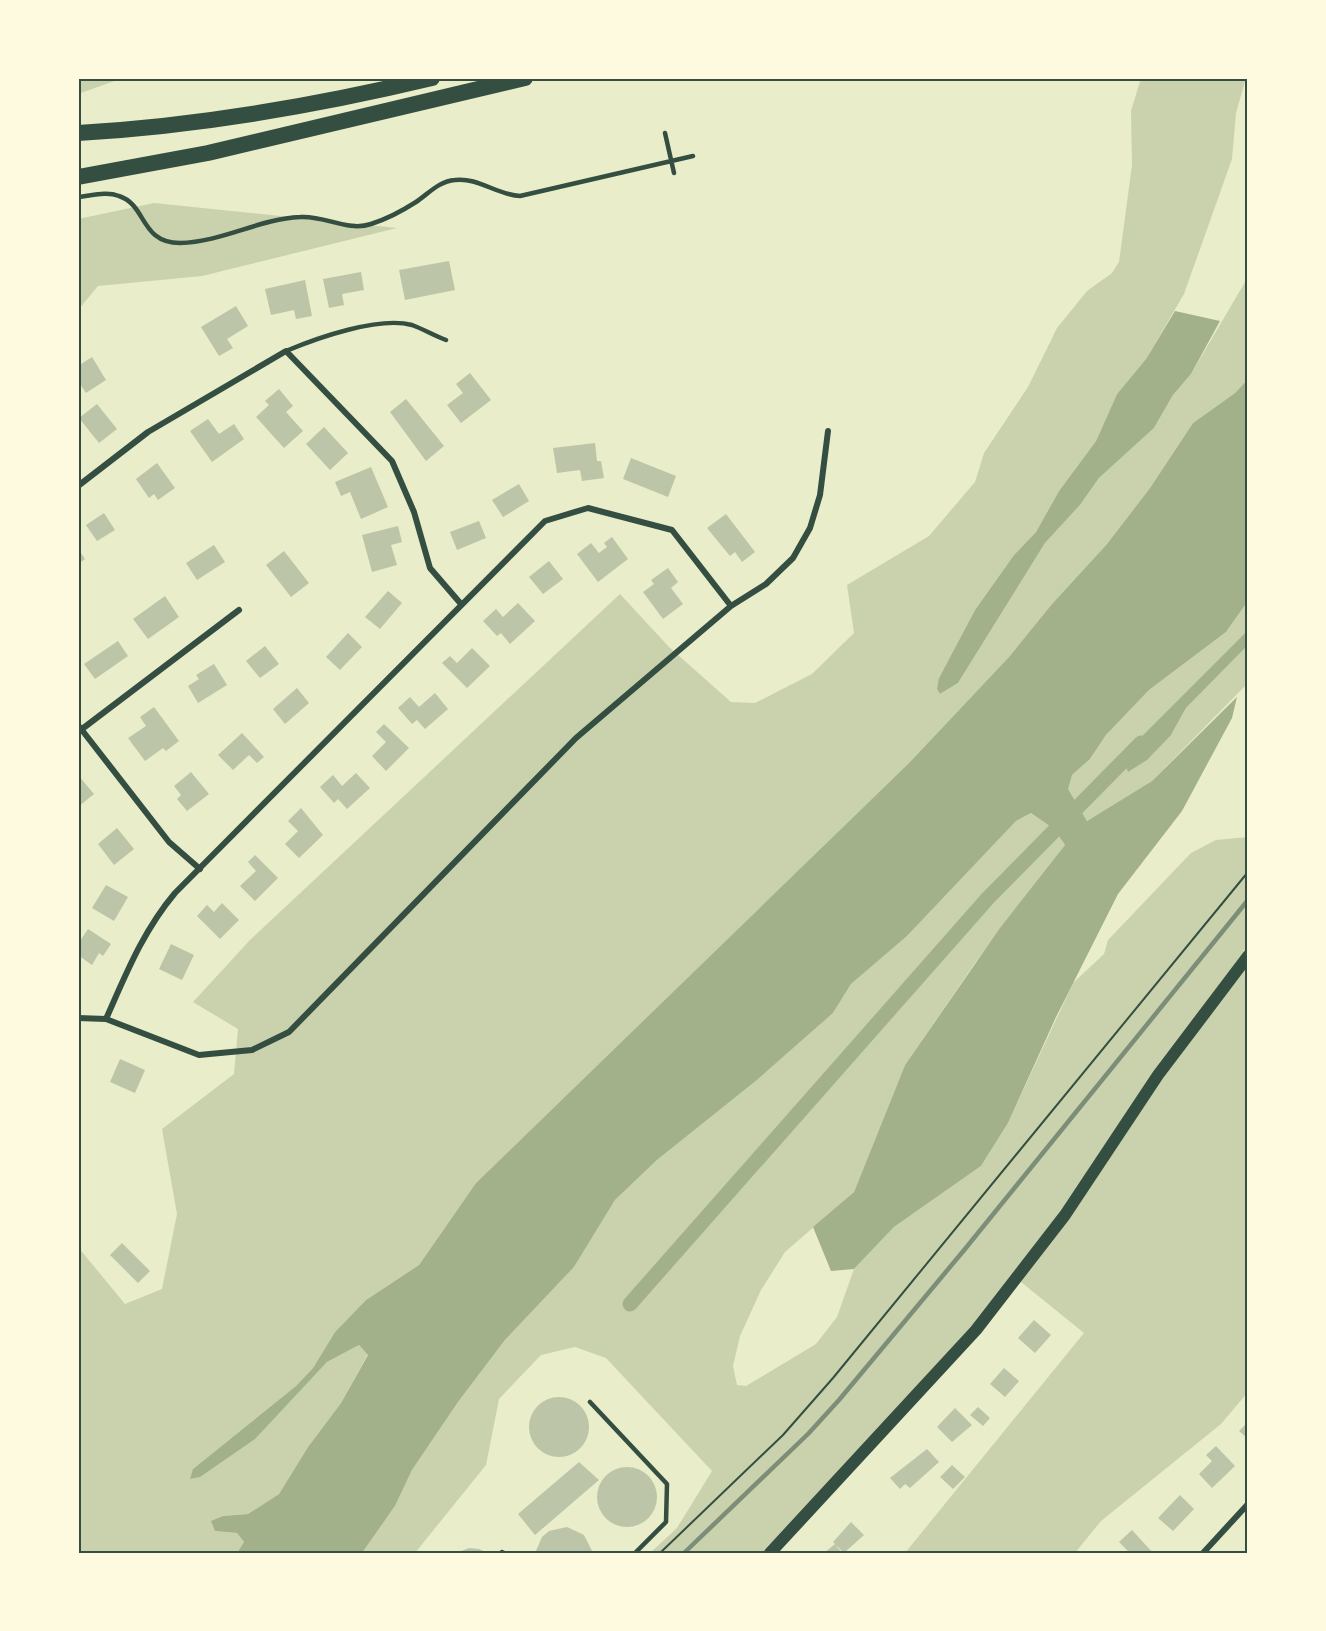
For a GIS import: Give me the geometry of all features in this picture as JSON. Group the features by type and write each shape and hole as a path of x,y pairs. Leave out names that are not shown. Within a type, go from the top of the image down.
{"highway":[{"path":"78,133 159,127 262,113 432,78"},
{"path":"78,177 208,153 525,78"}],"main road":[{"path":"770,1553 976,1329 1065,1215 1158,1075 1248,956"}],"street":[{"path":"78,486 148,432 286,351 392,461 414,512 430,568 461,604"},
{"path":"78,1018 106,1019 199,1055 252,1050 289,1032 576,738 731,606 766,584 793,558 810,528 820,495 828,431"},
{"path":"106,1019 141,940 156,915 544,521 588,508 672,530 731,606"},
{"path":"200,869 169,842 80,727 238,610"},
{"path":"1203,1553 1248,1504"}],"lane":[{"path":"665,134 674,173"},
{"path":"78,197 104,194 119,196 132,205 147,228 158,237 182,243 221,236 295,217 318,217 350,226 370,225 405,208 438,185 451,180 478,183 507,195 520,196 693,156"},
{"path":"286,351 329,333 386,324 411,325 446,340"},
{"path":"590,1402 666,1484 666,1522 635,1553"}],"path":[{"path":"660,1553 783,1435 833,1378 1248,872"}],"shaded area":[{"path":"78,78 123,78 78,94"},
{"path":"1141,78 1246,78 1236,113 1232,159 1184,294 1146,359 1117,394 1096,441 1059,491 1036,532 1014,555 975,610 939,678 940,694 958,683 1045,543 1080,505 1099,478 1154,428 1173,395 1191,374 1248,277 1248,379 1235,393 1193,423 1150,488 1107,544 1052,604 1009,657 909,763 476,1183 419,1265 366,1300 335,1332 313,1368 296,1386 193,1469 252,1441 327,1362 359,1345 368,1354 341,1403 308,1447 279,1494 248,1514 223,1516 215,1531 237,1533 244,1542 237,1553 78,1553 78,1247 125,1304 162,1289 177,1214 162,1129 234,1074 238,1029 193,1002 250,940 620,594 669,647 731,702 755,703 812,674 854,633 847,585 929,536 975,482 984,453 1028,387 1057,328 1087,291 1112,273 1119,262 1132,165 1131,111"},
{"path":"154,203 397,228 202,276 98,286 78,310 78,219"},
{"path":"1175,311 1220,321 1191,374 1173,395 1154,428 1099,478 1080,505 1045,543 958,683 940,694 937,689 939,678 975,610 1014,555 1036,532 1059,491 1096,441 1117,394 1146,359"},
{"path":"1248,379 1248,601 1226,632 1149,690 1106,735 1090,759 1072,775 1068,789 1087,821 1152,781 1237,697 1232,718 1182,811 1118,894 1056,1017 1008,1123 981,1166 894,1227 854,1269 831,1271 813,1227 854,1192 905,1065 1000,928 1065,845 1054,829 1031,813 1016,821 907,936 851,984 833,1013 757,1080 657,1160 615,1200 574,1267 505,1340 458,1402 412,1470 395,1506 362,1553 237,1553 244,1542 237,1533 215,1531 211,1521 223,1516 248,1514 279,1494 308,1447 341,1403 368,1355 359,1345 327,1362 255,1439 200,1477 190,1479 193,1469 296,1386 313,1368 335,1332 366,1300 419,1265 476,1183 909,763 1009,657 1052,604 1107,544 1150,488 1193,423 1235,393"},
{"path":"1248,601 1248,630 1130,748 1171,735 1186,708 1248,645 1248,683 1152,781 1087,821 1067,789 1072,775 1090,759 1106,735 1149,690 1226,632"},
{"path":"1248,630 1248,645 1186,708 1171,735 1147,760 1128,772 1125,763 1130,748"},
{"path":"1031,813 1054,829 1065,845 975,963 905,1065 854,1192 785,1252 761,1290 740,1336 733,1366 737,1385 746,1386 816,1344 837,1317 854,1269 894,1227 981,1166 1008,1123 1073,983 1104,954 1108,940 1191,853 1216,840 1248,837 1248,1392 1221,1424 1101,1521 1075,1553 905,1553 1084,1333 1021,1282 775,1553 650,1553 677,1528 712,1471 606,1358 575,1347 541,1355 499,1399 486,1465 415,1553 362,1553 395,1506 412,1470 458,1402 505,1340 574,1267 615,1200 657,1160 757,1080 833,1013 851,984 907,936 1016,821"}],"building":[{"path":"449,261 455,290 405,300 399,270"},
{"path":"361,272 364,290 342,294 344,305 329,308 323,279"},
{"path":"305,280 312,316 296,319 294,310 271,315 265,289"},
{"path":"236,306 248,326 227,339 233,348 219,356 201,327"},
{"path":"92,357 106,380 86,393 78,381 78,366"},
{"path":"470,373 491,400 461,423 447,405 463,393 456,384"},
{"path":"279,389 293,406 286,412 303,431 284,448 256,417 269,405 265,401"},
{"path":"406,399 444,446 426,461 390,412"},
{"path":"97,404 117,429 99,443 79,418"},
{"path":"208,419 219,434 234,424 244,439 212,462 190,431"},
{"path":"324,427 348,453 330,470 306,444"},
{"path":"595,443 597,461 601,461 604,478 582,481 580,470 557,473 553,448"},
{"path":"631,458 676,476 668,497 623,479"},
{"path":"157,463 175,488 158,500 154,494 149,498 136,479"},
{"path":"371,467 388,507 361,519 350,492 341,496 335,482"},
{"path":"519,484 529,501 503,517 492,500"},
{"path":"104,513 115,530 97,541 86,525"},
{"path":"726,514 755,552 742,562 735,552 730,556 707,528"},
{"path":"479,521 486,538 457,550 450,532"},
{"path":"398,526 402,542 391,545 397,565 372,572 362,535"},
{"path":"612,537 628,559 598,582 577,554 591,543 599,553 607,547 604,543"},
{"path":"214,545 225,562 197,580 186,563"},
{"path":"78,549 85,559 78,564"},
{"path":"284,551 309,583 291,597 266,565"},
{"path":"549,561 563,579 543,594 529,577"},
{"path":"668,568 678,582 671,588 683,604 663,619 643,592 654,584 651,580"},
{"path":"388,591 402,603 380,629 365,617"},
{"path":"165,596 179,617 148,639 133,619"},
{"path":"518,603 535,621 510,644 501,633 497,636 483,621 496,609 503,617"},
{"path":"348,633 362,647 340,670 326,657"},
{"path":"118,641 128,656 95,679 84,664"},
{"path":"265,646 279,664 260,678 246,661"},
{"path":"472,648 490,666 467,688 442,663 450,656 457,663"},
{"path":"214,664 227,685 198,703 188,686 199,679 196,675"},
{"path":"297,688 309,703 285,724 273,709"},
{"path":"435,693 448,709 425,729 417,720 412,724 398,708 410,697 419,707"},
{"path":"154,707 179,741 166,751 163,748 145,761 128,738 146,726 140,717"},
{"path":"384,724 409,748 386,771 372,756 386,742 376,732"},
{"path":"242,733 264,757 257,763 249,755 233,770 218,755"},
{"path":"191,772 209,794 187,811 177,799 181,795 174,786"},
{"path":"356,773 370,788 347,809 338,799 334,803 320,787 333,775 342,786"},
{"path":"78,775 94,794 78,807"},
{"path":"301,808 323,835 299,858 285,844 298,831 288,821"},
{"path":"117,828 134,849 114,865 98,844"},
{"path":"255,855 278,878 255,901 240,886 256,871 248,862"},
{"path":"106,885 128,897 114,921 92,908"},
{"path":"222,903 239,920 220,939 197,916 207,905 214,912"},
{"path":"88,929 111,944 103,956 99,953 92,965 78,955 78,944"},
{"path":"171,944 194,955 182,980 159,969"},
{"path":"120,1059 145,1070 135,1093 110,1082"},
{"path":"122,1243 150,1271 138,1283 110,1255"},
{"path":"1034,1320 1051,1335 1035,1353 1018,1338"},
{"path":"1004,1368 1019,1381 1005,1397 990,1384"},
{"path":"559,1397 576,1402 584,1410 589,1427 584,1444 576,1452 559,1457 542,1452 534,1444 529,1427 534,1410 542,1402"},
{"path":"978,1407 990,1418 983,1426 970,1415"},
{"path":"955,1408 972,1425 952,1442 937,1427"},
{"path":"1248,1422 1248,1439 1239,1431"},
{"path":"1216,1446 1235,1466 1212,1488 1199,1474 1212,1461 1206,1455"},
{"path":"927,1449 939,1462 910,1488 905,1484 900,1489 890,1478"},
{"path":"579,1462 599,1480 535,1535 518,1514"},
{"path":"952,1465 965,1477 953,1489 940,1477"},
{"path":"627,1467 648,1476 657,1497 648,1518 627,1527 606,1518 597,1497 606,1476"},
{"path":"1180,1495 1194,1509 1173,1531 1158,1518"},
{"path":"851,1522 864,1535 844,1553 833,1542"},
{"path":"567,1527 584,1535 593,1553 535,1553 542,1537 549,1531"},
{"path":"1132,1530 1153,1553 1126,1553 1128,1551 1119,1542"},
{"path":"835,1544 842,1553 824,1553"},
{"path":"469,1548 479,1549 488,1553 456,1553"}],"waterway":[{"path":"630,1304 988,898 1141,743"}],"railway":[{"path":"684,1553 808,1434 839,1400 965,1249 1248,900"}]}
